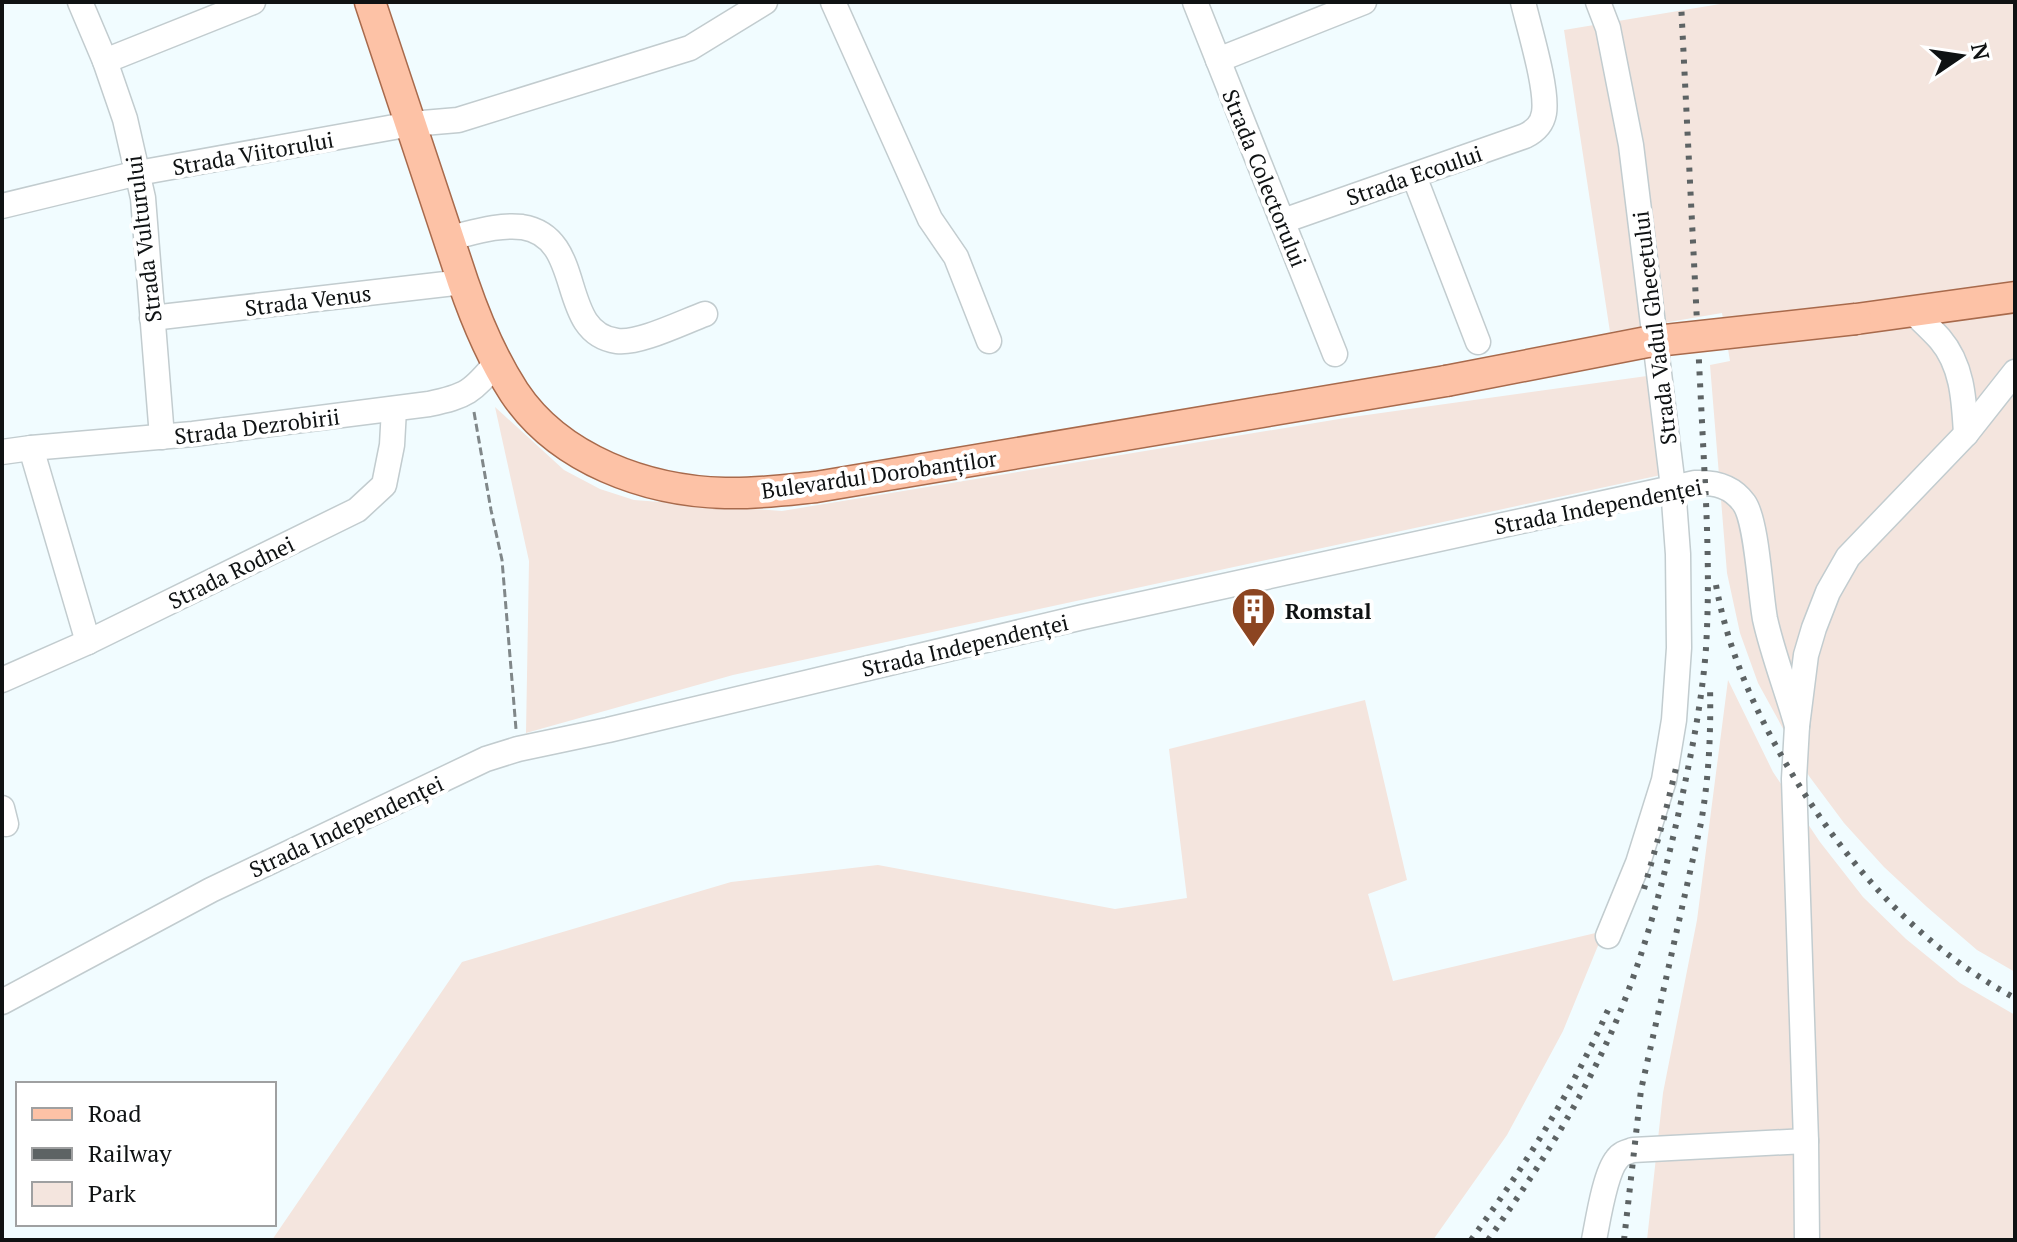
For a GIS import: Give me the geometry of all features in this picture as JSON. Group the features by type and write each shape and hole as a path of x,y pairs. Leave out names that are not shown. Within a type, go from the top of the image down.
{"main road":[{"name":"Bulevardul Dorobanților","path":"370,2 477,322 515,393 536,419 564,444 593,461 646,481 677,488 765,493 816,487 1446,381 1647,342 1856,319 2015,297"}],"street":[{"name":"Strada Vulturului","path":"80,2 105,61 130,135 143,198 162,437"},
{"path":"105,61 253,2"},
{"name":"Strada Viitorului","path":"2,206 138,173 411,124 458,120 690,48 765,2"},
{"path":"833,2 930,219 956,257 989,341"},
{"name":"Strada Colectorului","path":"1195,2 1335,354"},
{"path":"1218,60 1364,2"},
{"name":"Strada Ecoului","path":"1283,221 1525,136 1537,128 1544,105 1543,91 1523,2"},
{"name":"Strada Vadul Ghecetului","path":"1598,2 1608,28 1631,145 1673,487 1679,603 1674,720 1664,780 1638,863 1608,936"},
{"path":"1414,176 1478,342"},
{"path":"449,238 505,226 536,231 549,240 562,256 584,322 592,332 618,342 640,339 705,314"},
{"name":"Strada Venus","path":"152,318 463,282"},
{"path":"1913,312 1950,352 1973,427"},
{"path":"464,395 478,385 497,362"},
{"path":"1973,427 2015,372"},
{"path":"1807,1240 1794,779 1806,655 1828,592 1848,557 1973,427 2015,391"},
{"name":"Strada Dezrobirii","path":"2,452 162,437 394,409 464,395"},
{"name":"Strada Rodnei","path":"2,680 88,642 357,510 384,485 392,445 394,409"},
{"path":"31,448 88,642"},
{"name":"Strada Independenței","path":"2,1002 211,890 486,759 518,749 1098,614 1695,483 1719,484 1736,494 1746,505 1766,621 1797,726"},
{"path":"1594,1240 1608,1177 1620,1155 1633,1150 1806,1141"}],"path":[{"path":"464,395 473,410 502,560 518,749"}],"green space":[{"path":"1732,2 2015,2 2015,972 1977,950 1927,907 1884,867 1844,823 1809,776 1758,683 1740,633 1727,573 1710,365 1730,361 1722,313 1610,332 1564,30"},
{"path":"1647,376 1661,475 733,675 526,733 529,561 495,407 564,470 600,489 634,500 782,511 1345,418"},
{"path":"1728,680 1773,772 1820,842 1863,897 1906,939 1960,983 2015,1015 2015,1240 1647,1240 1663,1093 1697,920"},
{"path":"1365,700 1407,880 1368,894 1393,981 1604,931 1563,1031 1507,1135 1433,1240 272,1240 462,962 731,882 878,865 1115,909 1187,898 1169,749"}],"railway":[{"path":"1488,1240 1571,1112 1623,1004 1665,871 1699,711 1707,630 1707,538 1681,2"},
{"path":"1716,585 1733,652 1750,694 1781,755 1827,827 1853,861 1911,923 1943,951 2015,998"},
{"path":"1624,1240 1641,1090 1704,806 1709,755 1710,686"},
{"path":"1644,889 1677,764"},
{"path":"1471,1240 1548,1125 1582,1065 1611,1003"}],"place":[{"name":"Romstal","path":"1254,649"}]}
